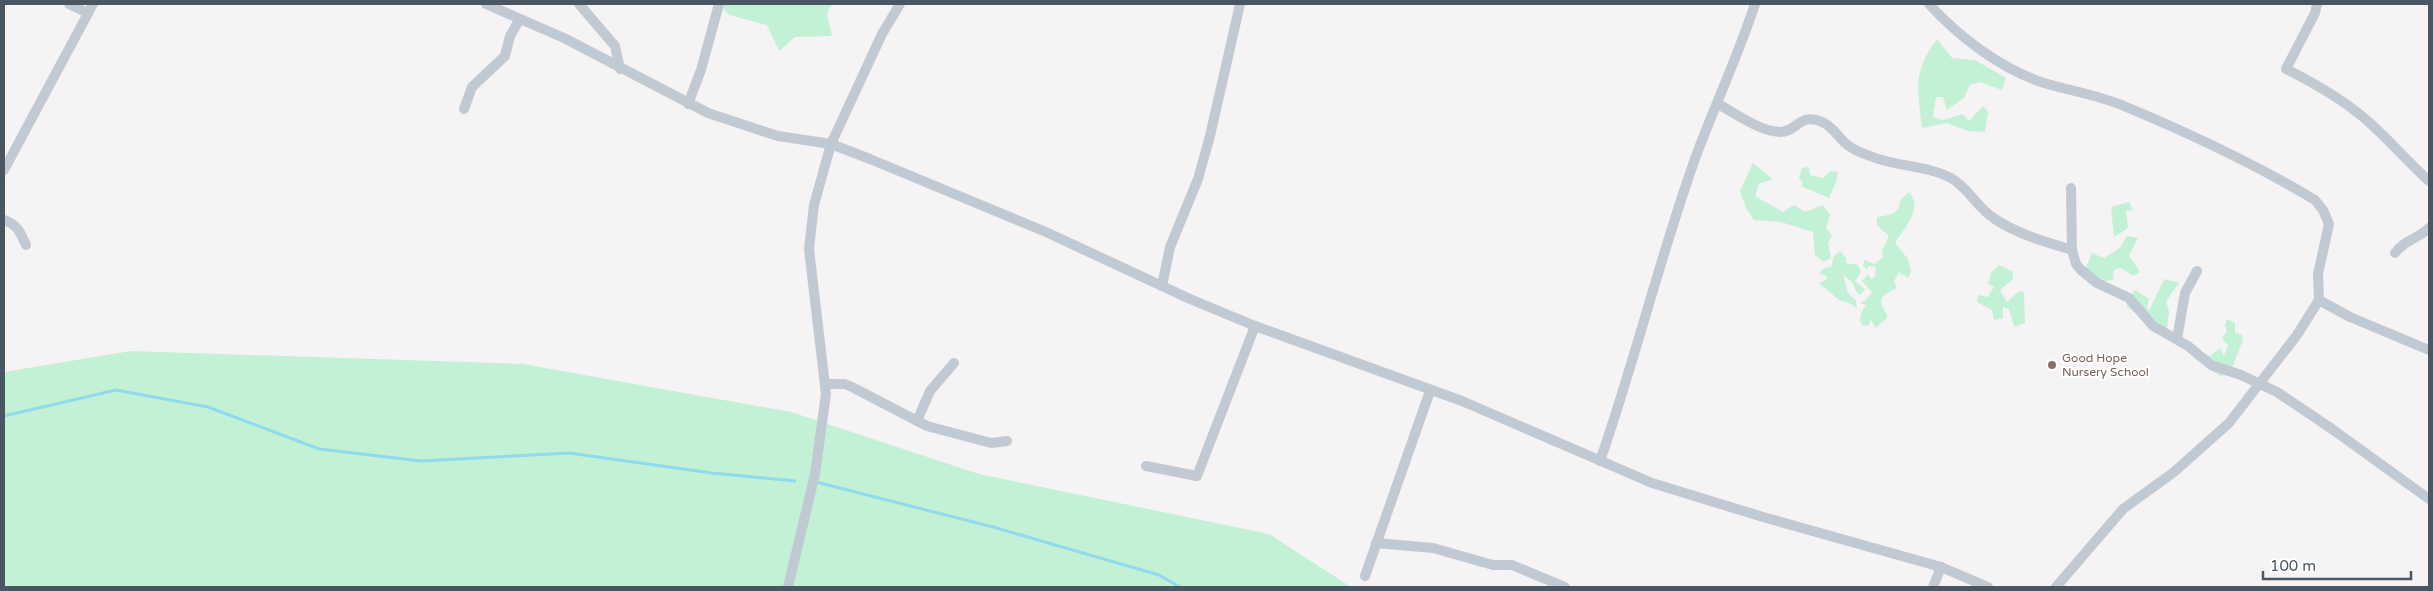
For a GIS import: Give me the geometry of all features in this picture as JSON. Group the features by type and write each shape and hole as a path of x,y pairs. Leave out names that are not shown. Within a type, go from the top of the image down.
{"street":[{"path":"4,170 90,8 69,4"},
{"path":"486,4 564,38 688,104 719,117 778,136 831,144 975,201 1255,326 1462,401 1652,483 1763,518 1941,567 1988,587"},
{"path":"579,4 615,46 620,68"},
{"path":"688,104 701,70 719,4"},
{"path":"788,587 815,474 825,408 825,384 810,242 814,205 831,144 882,34 900,4"},
{"path":"1162,286 1170,247 1198,179 1210,136 1240,4"},
{"path":"1600,462 1628,380 1696,157 1745,36 1755,4"},
{"path":"1929,4 1957,32 2011,68 2044,83 2124,106 2230,155 2315,200 2323,210 2329,224 2318,274 2319,300 2297,335 2261,383 2229,423 2174,472 2122,509 2056,587"},
{"path":"2317,4 2286,69 2321,88 2350,107 2429,181"},
{"path":"464,109 472,87 505,56 510,36 520,19"},
{"path":"1718,104 1759,125 1778,132 1789,129 1803,120 1818,120 1833,128 1853,148 1871,157 1925,169 1951,178 1964,187 1983,210 1995,220 2032,237 2072,250"},
{"path":"2071,188 2072,250 2076,264 2081,270 2097,283 2129,298 2153,326 2177,339 2210,365 2261,383 2332,429 2429,500"},
{"path":"4,220 13,223 19,229 26,245"},
{"path":"2395,253 2406,242 2423,235 2429,228"},
{"path":"2177,339 2185,293 2197,271"},
{"path":"2319,300 2350,317 2429,350"},
{"path":"1146,466 1197,476 1255,326"},
{"path":"917,421 930,391 954,363"},
{"path":"825,384 845,384 927,426 991,443 1007,441"},
{"path":"1365,576 1430,391"},
{"path":"1376,543 1433,548 1493,565 1512,565 1565,587"},
{"path":"1934,587 1941,567"}],"green space":[{"path":"720,4 832,4 827,14 832,36 795,37 779,51 767,25 729,15"},
{"path":"1937,39 1952,58 1975,60 2006,78 2002,90 1980,82 1970,85 1964,98 1947,110 1943,97 1936,97 1933,117 1943,120 1963,114 1969,121 1983,106 1988,112 1985,132 1968,131 1947,123 1922,128 1918,91 1920,72 1929,51"},
{"path":"1753,163 1773,179 1759,184 1755,196 1783,212 1794,205 1805,212 1823,205 1830,215 1826,228 1832,235 1828,243 1831,258 1824,262 1815,255 1813,232 1781,222 1754,220 1746,208 1740,191"},
{"path":"1809,167 1810,175 1823,178 1830,171 1838,172 1829,198 1801,186 1803,183 1799,178 1802,168"},
{"path":"1909,192 1913,198 1913,212 1911,219 1895,243 1908,259 1911,272 1908,278 1899,272 1894,281 1897,288 1883,296 1881,301 1888,317 1876,328 1871,320 1868,326 1862,325 1860,320 1861,314 1866,306 1860,302 1865,301 1872,292 1862,281 1868,274 1871,279 1875,277 1876,267 1869,266 1867,269 1863,266 1864,260 1874,264 1883,258 1882,251 1889,236 1877,225 1877,217 1897,211 1901,201"},
{"path":"2129,202 2133,210 2126,211 2128,228 2114,237 2111,207"},
{"path":"2127,236 2138,238 2129,256 2140,272 2133,276 2121,268 2114,270 2113,280 2097,282 2085,270 2092,253 2104,258 2119,249"},
{"path":"1840,251 1846,258 1846,263 1858,265 1861,272 1855,281 1865,289 1858,295 1852,282 1843,275 1848,293 1856,301 1857,309 1851,304 1839,300 1819,283 1826,280 1827,276 1820,274 1821,271 1831,267 1834,256"},
{"path":"1999,265 2013,272 2013,279 2000,290 2007,302 2019,291 2024,292 2025,323 2014,327 2009,309 2003,307 2003,318 1994,320 1992,310 1977,302 1978,295 1988,297 1994,287 1988,283 1991,273"},
{"path":"2164,279 2179,283 2166,301 2169,312 2167,329 2141,317 2127,307 2126,300 2135,290 2149,299 2147,308 2149,311"},
{"path":"2227,319 2235,323 2235,333 2242,335 2243,340 2229,375 2220,376 2194,358 2196,349 2210,356 2220,348 2224,356 2228,346 2222,338 2227,331 2225,326"},
{"path":"131,351 523,364 791,412 979,474 1269,534 1351,587 4,587 4,372"}],"waterway":[{"path":"4,416 116,390 208,407 319,449 421,461 569,453 712,473 795,481"},
{"path":"816,482 993,527 1159,575 1180,587"}],"place":[{"name":"Good Hope Nursery School","path":"2052,365"}]}
